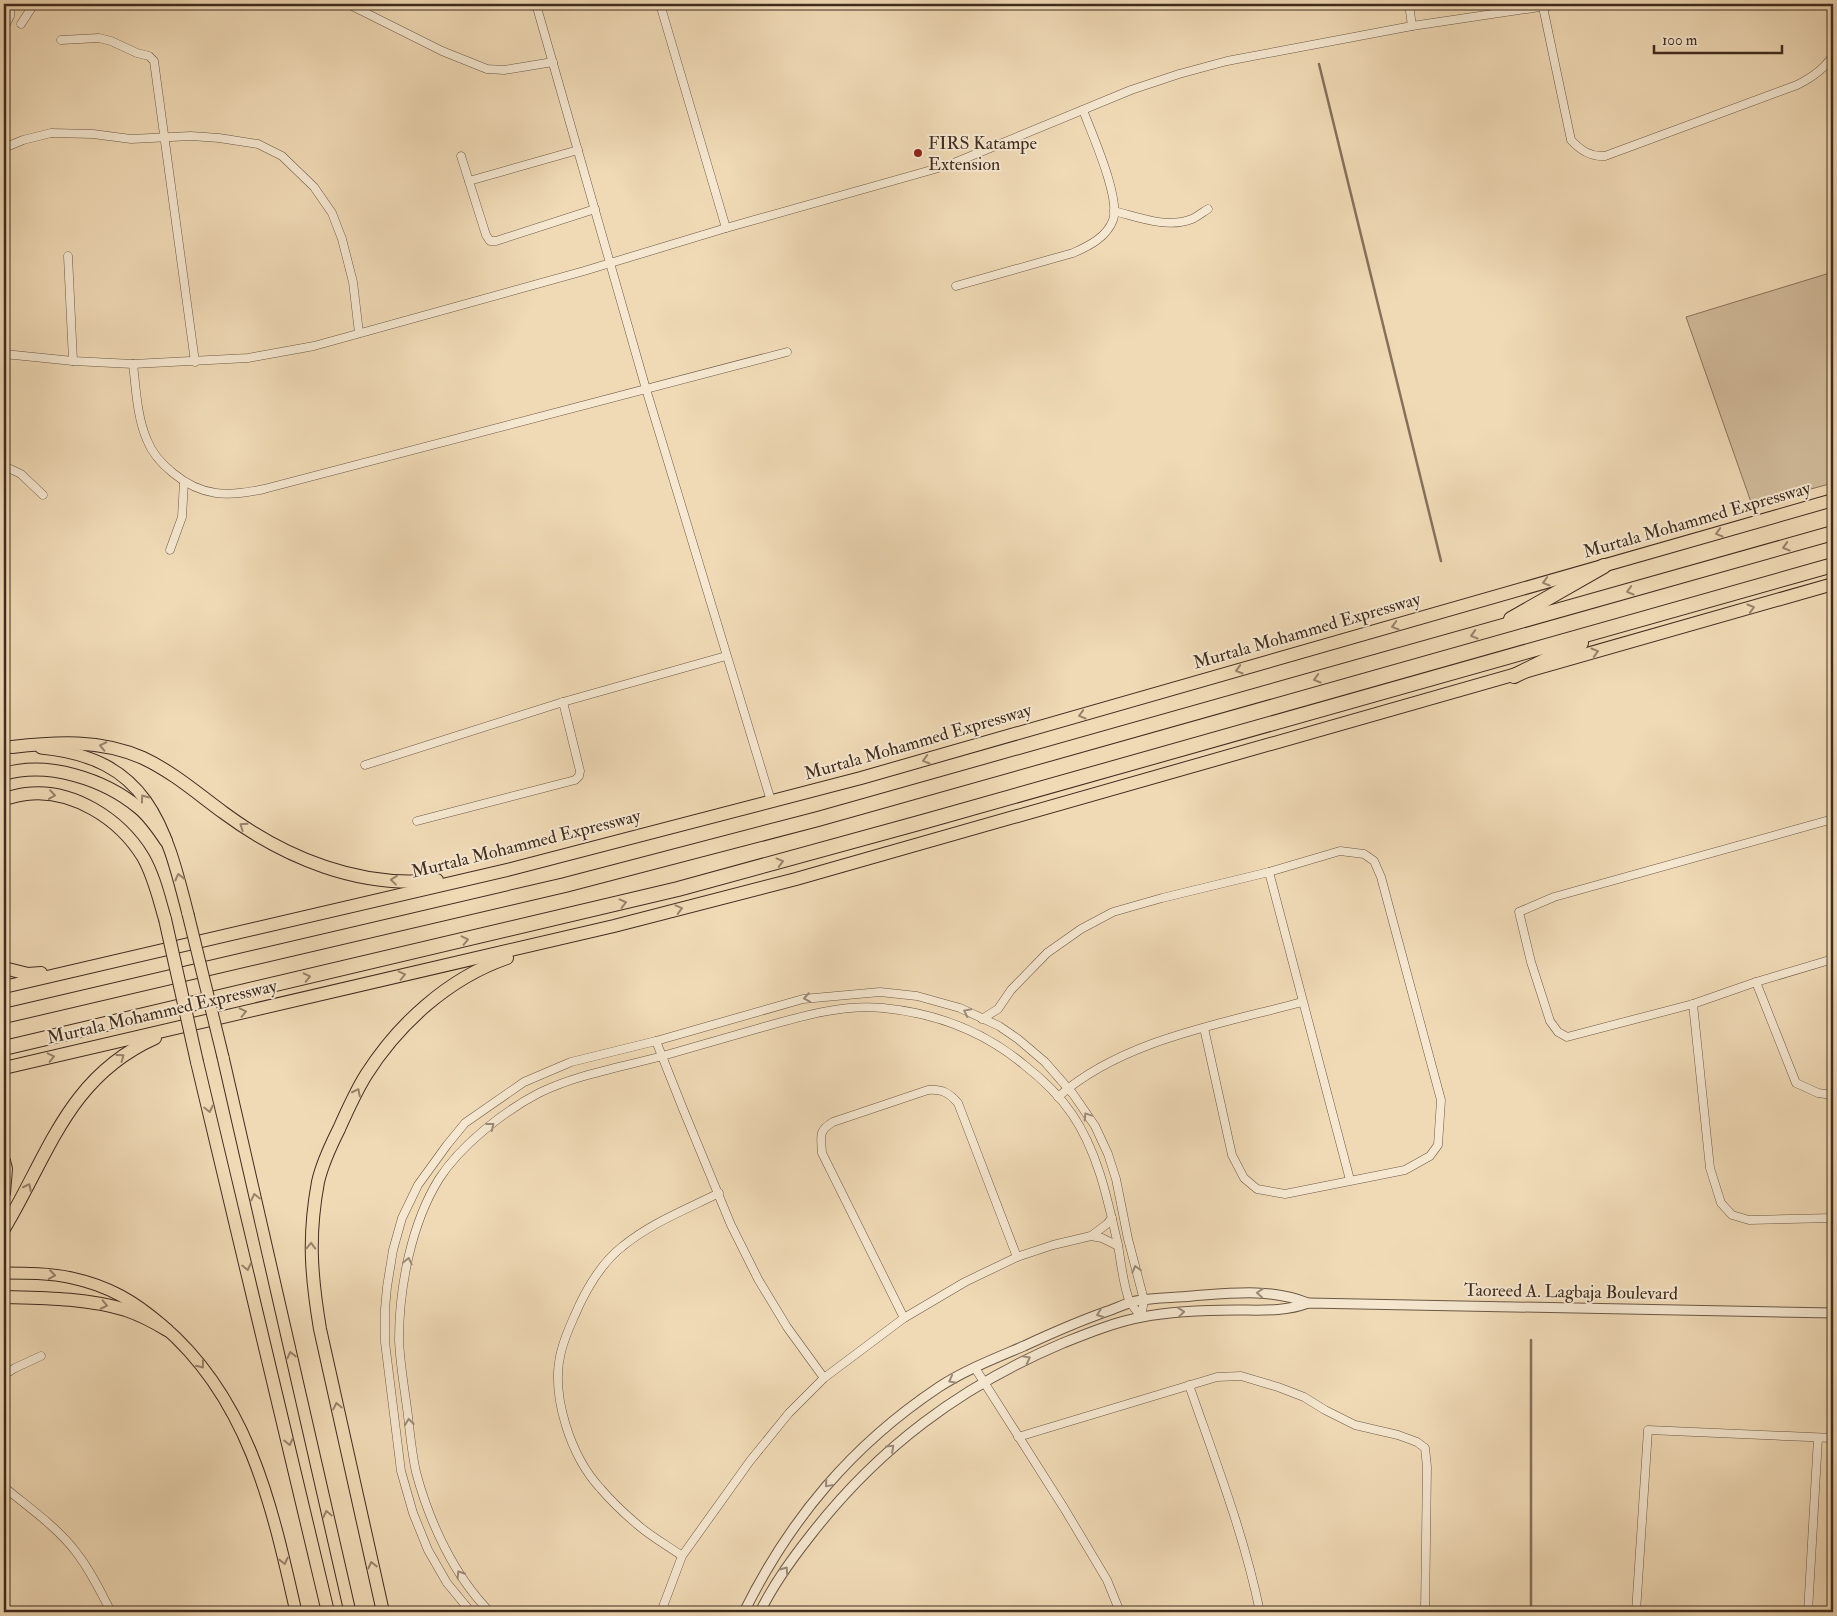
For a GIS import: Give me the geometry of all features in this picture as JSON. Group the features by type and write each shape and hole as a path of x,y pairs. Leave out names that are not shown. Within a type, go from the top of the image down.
{"highway":[{"name":"Murtala Mohammed Expressway","path":"4,987 512,869 869,776 1833,500"},
{"name":"Murtala Mohammed Expressway","path":"4,1016 565,885 676,857 1833,533"},
{"name":"Murtala Mohammed Expressway","path":"4,1048 678,889 926,821 1833,565"},
{"path":"1494,629 1604,566"},
{"name":"Murtala Mohammed Expressway","path":"4,1068 614,926 796,879 1833,584"},
{"path":"1514,676 1613,628"},
{"path":"8,748 74,742 119,750 142,757 165,770 226,814 278,848 333,870 367,877 411,881 438,880 512,869"},
{"path":"4,774 32,770 54,771 96,783 138,808 153,823 166,841"},
{"path":"4,799 27,794 49,794 73,799 95,810 114,824 131,841 143,858 155,884 165,919 197,1062 328,1612"},
{"path":"383,1612 320,1329 312,1284 313,1214 319,1179 335,1137 366,1075 385,1048 410,1020 437,996 464,978 494,962 614,926"},
{"path":"4,968 28,974 86,968"},
{"path":"4,1229 29,1186 57,1130 72,1105 91,1083 124,1054 181,1026"},
{"path":"4,1161 6,1169 4,1193"},
{"path":"4,1297 71,1300 103,1305 126,1310 167,1330"}],"main road":[{"path":"8,748 64,750 106,765 125,777 142,794 154,813 175,862 223,1057 350,1612"},
{"path":"4,1273 46,1274 72,1278 97,1285 128,1298 186,1346 204,1368 237,1420 250,1449 276,1525 296,1612"}],"street":[{"path":"4,28 10,16 10,4"},
{"path":"21,24 34,4"},
{"path":"348,4 442,50 487,69 504,70 553,62"},
{"path":"536,4 646,389 771,801"},
{"path":"660,4 726,228"},
{"path":"1409,4 1412,26"},
{"path":"4,354 72,361 133,364 248,358 282,352 359,333 610,264 726,228 949,165 1131,90 1179,74 1227,61 1412,26 1560,4"},
{"path":"1543,7 1571,140 1585,152 1598,157 1797,85 1821,70 1833,55"},
{"path":"61,40 98,38 112,41 137,53 149,56 154,61 195,362"},
{"path":"956,286 1065,256 1088,247 1108,229 1114,218 1113,194 1083,110"},
{"path":"4,148 23,140 51,133 86,134 131,139 191,136 258,144 282,156 314,187 332,213 342,239 353,282 359,333"},
{"path":"469,181 578,150"},
{"path":"461,156 486,235 490,241 496,241 595,209"},
{"path":"1114,211 1153,221 1183,222 1193,219 1208,209"},
{"path":"68,256 72,361"},
{"path":"133,364 140,413 147,441 166,467 184,482 211,493 227,494 243,493 787,352"},
{"path":"4,466 21,474 42,495"},
{"path":"170,550 182,517 184,482"},
{"path":"364,765 564,702 726,656"},
{"path":"417,821 575,780 579,776 580,771 564,702"},
{"path":"1833,819 1554,897 1519,912 1531,962 1550,1022 1558,1032 1567,1037 1693,1004 1756,982 1833,959"},
{"path":"982,1019 998,1009 1011,990 1046,953 1081,929 1113,912 1269,872 1340,850 1364,854 1374,861 1381,877 1441,1100 1438,1145 1430,1156 1405,1170 1285,1194 1257,1189 1244,1178 1232,1155 1204,1028"},
{"path":"1269,872 1350,1180"},
{"path":"1756,982 1796,1084 1818,1093 1833,1095"},
{"path":"471,1612 447,1583 428,1550 413,1513 401,1471 385,1342 385,1308 393,1250 402,1218 418,1185 465,1122 524,1082 571,1062 656,1041 803,998 880,992 917,996 960,1008 998,1026 1018,1039 1045,1062 1068,1088 1095,1126 1108,1154 1116,1179 1128,1240 1144,1300 1141,1317"},
{"path":"1058,1097 1087,1076 1127,1054 1162,1040 1302,1002"},
{"path":"1693,1004 1710,1168 1721,1203 1732,1215 1749,1220 1833,1218"},
{"path":"490,1612 480,1602 454,1566 425,1500 415,1469 399,1344 400,1300 415,1233 435,1186 465,1148 484,1131 517,1106 541,1092 595,1073 662,1056 800,1016 842,1009 880,1008 952,1022 990,1040 1022,1063 1058,1097 1072,1114 1088,1143 1102,1182 1112,1218 1130,1303 1141,1317"},
{"path":"998,1009 998,1026"},
{"path":"656,1041 731,1226 758,1279 787,1327 824,1378"},
{"path":"904,1318 822,1153 821,1134 823,1128 833,1122 928,1090 939,1089 950,1094 958,1103 1017,1257"},
{"path":"682,1556 640,1527 600,1488 584,1466 565,1424 559,1394 558,1370 560,1353 581,1301 605,1265 622,1246 646,1231 719,1193"},
{"path":"662,1612 682,1556 750,1461 789,1413 824,1378 904,1318 965,1282 1017,1257 1053,1245 1091,1236 1112,1218"},
{"path":"1091,1236 1118,1246"},
{"name":"Taoreed A. Lagbaja Boulevard","path":"744,1612 785,1539 805,1511 838,1473 866,1445 909,1409 941,1386 975,1368 1073,1323 1130,1303 1144,1300 1253,1292 1291,1296 1308,1304"},
{"name":"Taoreed A. Lagbaja Boulevard","path":"760,1612 781,1576 830,1510 860,1477 905,1436 983,1381 1033,1355 1085,1334 1141,1317 1189,1312 1275,1310 1308,1304 1833,1312 1746,1310"},
{"path":"4,1375 41,1356"},
{"path":"975,1368 1100,1568 1120,1612"},
{"path":"1018,1436 1217,1377 1241,1376 1304,1397 1355,1425 1417,1442 1425,1448 1427,1467 1425,1612"},
{"path":"1188,1386 1237,1522 1255,1586 1260,1612"},
{"path":"1636,1612 1648,1430 1833,1438"},
{"path":"1808,1612 1818,1438"},
{"path":"4,1487 54,1528 76,1552 111,1612"}],"shaded area":[{"path":"1833,272 1833,483 1752,505 1686,317"}],"waterway":[{"path":"1319,64 1441,561"},
{"path":"1531,1340 1531,1612"}],"place":[{"name":"FIRS Katampe Extension","path":"918,153"}]}
